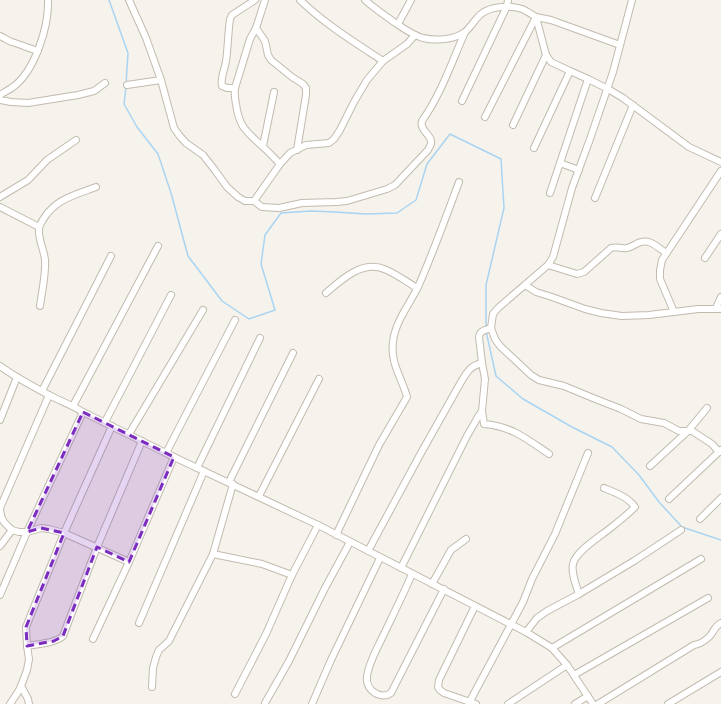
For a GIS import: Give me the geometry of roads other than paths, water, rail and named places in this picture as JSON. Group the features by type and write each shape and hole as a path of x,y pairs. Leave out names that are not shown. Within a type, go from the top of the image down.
{"street":[{"path":"0,94 14,86 28,72 38,51 46,25 48,0"},
{"path":"128,0 146,38 161,80 174,128 186,143 203,155 227,187 238,197 245,201 254,201 262,207 279,208 302,203 346,201 395,186 428,150 431,144 431,139 422,128 422,121 436,100 465,32 474,20 487,10 507,3 536,17 551,20 620,45"},
{"path":"235,88 227,88 221,84 226,62 230,19 232,15 255,0"},
{"path":"265,0 256,28 250,39 234,94 237,115 240,122 248,134 263,146 280,164"},
{"path":"300,0 342,35 383,61"},
{"path":"364,0 408,32 415,35 428,39 450,39 465,32"},
{"path":"398,24 411,0"},
{"path":"632,0 614,72 572,188 553,257 548,265 498,308 493,314 491,328 495,339 500,346 531,375 539,380 564,386 641,419 664,424 679,431 695,433 720,451 669,499"},
{"path":"462,101 507,3"},
{"path":"536,17 546,55 554,64 608,89 633,105 689,147 721,162"},
{"path":"485,117 536,17"},
{"path":"256,28 265,41 268,55 271,60 303,84 306,88 296,150"},
{"path":"254,201 280,164 290,154 306,145 329,143 334,139 367,80 383,61 407,44 415,35"},
{"path":"0,36 10,42 38,51"},
{"path":"513,125 546,55"},
{"path":"534,148 570,71"},
{"path":"550,193 588,79"},
{"path":"127,85 161,80"},
{"path":"0,100 28,103 78,95 94,91 105,83"},
{"path":"263,146 274,92"},
{"path":"595,198 633,105"},
{"path":"0,197 28,180 47,160 76,140"},
{"path":"560,163 579,170"},
{"path":"674,312 660,279 662,260 721,171"},
{"path":"336,535 379,445 407,398 392,355 392,342 402,315 417,288 459,182"},
{"path":"40,306 45,258 39,234 39,227 53,207 62,200 96,187"},
{"path":"0,207 39,227"},
{"path":"705,258 721,234"},
{"path":"548,265 580,274 611,248 632,247 645,241 650,241 666,253"},
{"path":"74,406 158,246"},
{"path":"42,391 111,256"},
{"path":"326,293 351,273 364,268 373,267 385,269 417,288"},
{"path":"525,285 536,292 585,309 622,316 698,309 718,309 721,297"},
{"path":"104,422 171,295"},
{"path":"129,434 203,310"},
{"path":"166,453 235,320"},
{"path":"491,328 481,331 480,334 482,363 485,379 482,411 484,424 508,428 549,454"},
{"path":"197,468 260,338"},
{"path":"152,687 153,668 156,657 159,650 169,641 213,554 231,483 293,353"},
{"path":"368,551 420,453 461,382 472,367 482,363"},
{"path":"2,369 49,395 74,406 82,412 318,525 526,632 552,648 568,665 593,704"},
{"path":"0,420 17,377"},
{"path":"259,496 319,379"},
{"path":"49,395 0,508 0,517 12,530 27,532 41,528 64,532 129,562"},
{"path":"650,466 688,431 707,408"},
{"path":"401,568 467,436 482,411"},
{"path":"0,595 82,412"},
{"path":"10,704 21,686 27,670 29,659 26,627 64,532 112,426"},
{"path":"27,646 54,641 64,636 97,547 142,441"},
{"path":"470,701 523,602 532,579 555,534 588,453"},
{"path":"92,639 129,562 174,457"},
{"path":"139,623 204,471"},
{"path":"579,594 575,583 572,565 574,561 586,547 609,530 635,507 618,493 604,488"},
{"path":"700,519 721,498"},
{"path":"235,694 266,634 292,575 318,525"},
{"path":"0,546 12,530"},
{"path":"526,632 542,614 634,561 681,530"},
{"path":"432,584 451,550 466,539"},
{"path":"265,703 289,661 325,588 350,542"},
{"path":"213,554 262,564 292,575"},
{"path":"312,704 331,660 380,558"},
{"path":"552,648 701,559"},
{"path":"412,574 371,662 367,677 368,686 375,693 384,695 391,693 444,589"},
{"path":"574,675 708,598"},
{"path":"475,606 439,680 438,688 444,692 476,704"},
{"path":"598,704 694,645 700,644 709,637 717,625 721,623"},
{"path":"508,704 568,665"},
{"path":"668,704 721,672"},
{"path":"21,686 29,704"},
{"path":"575,704 588,696"}],"waterway":[{"path":"109,0 128,53 126,84"},
{"path":"126,87 124,104 137,127 158,154 171,193 188,256 222,301 249,319 275,310 261,264 265,235 281,213 311,211 366,214 397,213 416,200 427,164 450,134 501,159 504,208 486,285 486,328"},
{"path":"486,331 496,376 523,399 572,427 612,447 639,475 659,502 682,527 721,540"}]}
